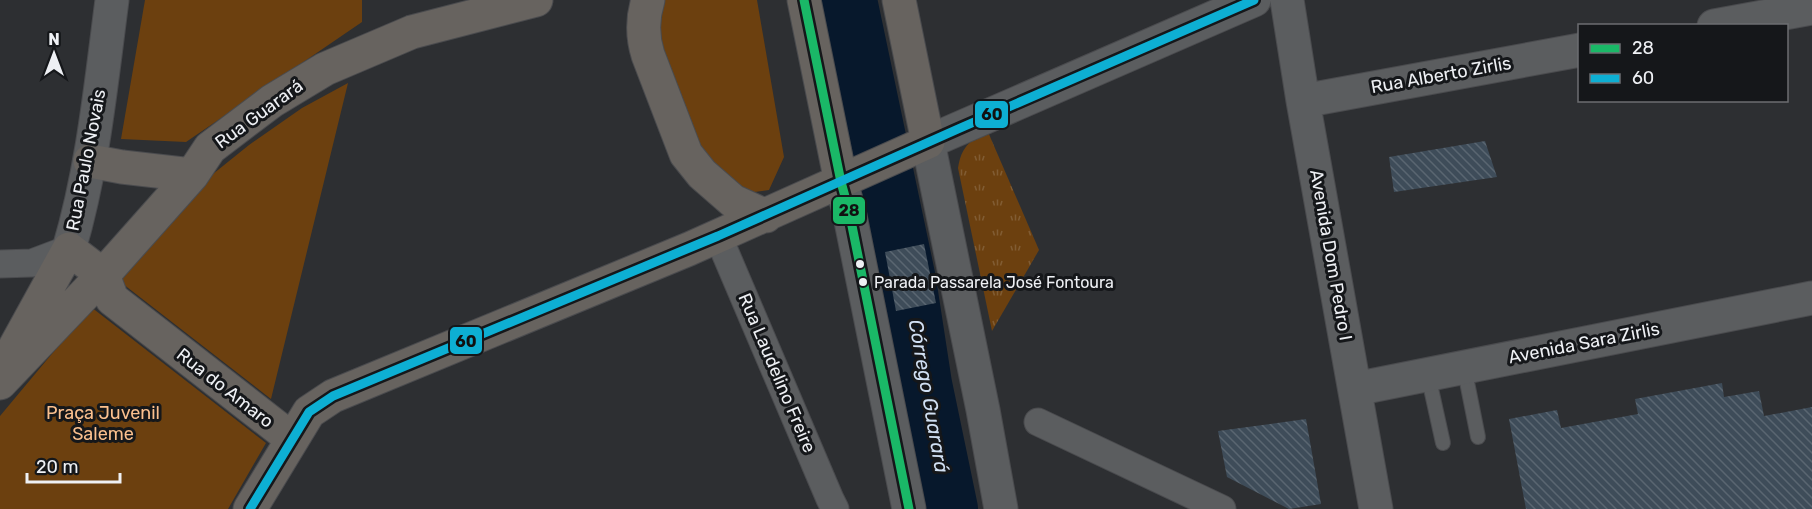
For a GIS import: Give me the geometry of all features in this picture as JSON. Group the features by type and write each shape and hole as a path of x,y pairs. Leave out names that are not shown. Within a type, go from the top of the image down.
{"main road":[{"name":"Rua Paulo Novais","path":"0,375 69,249 90,161 112,0"},
{"path":"648,0 643,23 644,41 686,154 702,174 733,201 766,216"},
{"path":"804,0 853,176 849,211 909,509"},
{"path":"899,0 915,148 956,272 1002,509"},
{"name":"Rua do Amaro","path":"69,249 103,275 112,300 292,439 309,412 333,396 766,216 915,148 1254,0"},
{"name":"Avenida Dom Pedro I","path":"1287,0 1376,509"},
{"name":"Rua Guarará","path":"0,383 103,275 192,175 210,148 272,101 325,69 412,32 524,2"},
{"path":"1725,24 1812,8"},
{"name":"Rua Alberto Zirlis","path":"1303,101 1578,50"},
{"path":"90,161 192,175"},
{"name":"Avenida Sara Zirlis","path":"1355,389 1812,298"},
{"path":"250,509 292,439"}],"street":[{"name":"Rua Laudelino Freire","path":"718,236 835,509"},
{"path":"0,264 32,263 69,249"},
{"path":"1038,422 1222,509"}],"lane":[{"path":"1464,367 1478,437"},
{"path":"1428,375 1443,443"}],"green space":[{"path":"145,0 362,0 362,22 186,142 121,139"},
{"path":"659,0 757,0 784,157 769,190 747,193 705,172 649,21"},
{"path":"348,83 271,399 114,277 208,178 249,145 302,108"},
{"path":"988,132 1039,250 992,331 958,168 961,155 967,146"},
{"name":"Praça Juvenil Saleme","path":"91,307 266,443 228,509 0,509 0,416"}],"building":[{"path":"1485,141 1497,177 1394,192 1389,157"},
{"path":"924,244 936,303 896,311 885,252"},
{"path":"1722,383 1724,397 1759,391 1764,416 1812,407 1812,509 1526,509 1509,419 1557,410 1561,428 1638,414 1635,399"},
{"path":"1306,419 1321,504 1289,509 1227,477 1218,431"}],"waterway":[{"name":"Córrego Guarará","path":"849,0 908,280 924,384 950,509"}],"transit line":[{"name":"28","path":"804,0 909,509"},
{"name":"60","path":"250,509 309,412 333,396 718,236 1254,0"}],"place":[{"name":"Parada Passarela José Fontoura","path":"863,282"}]}
